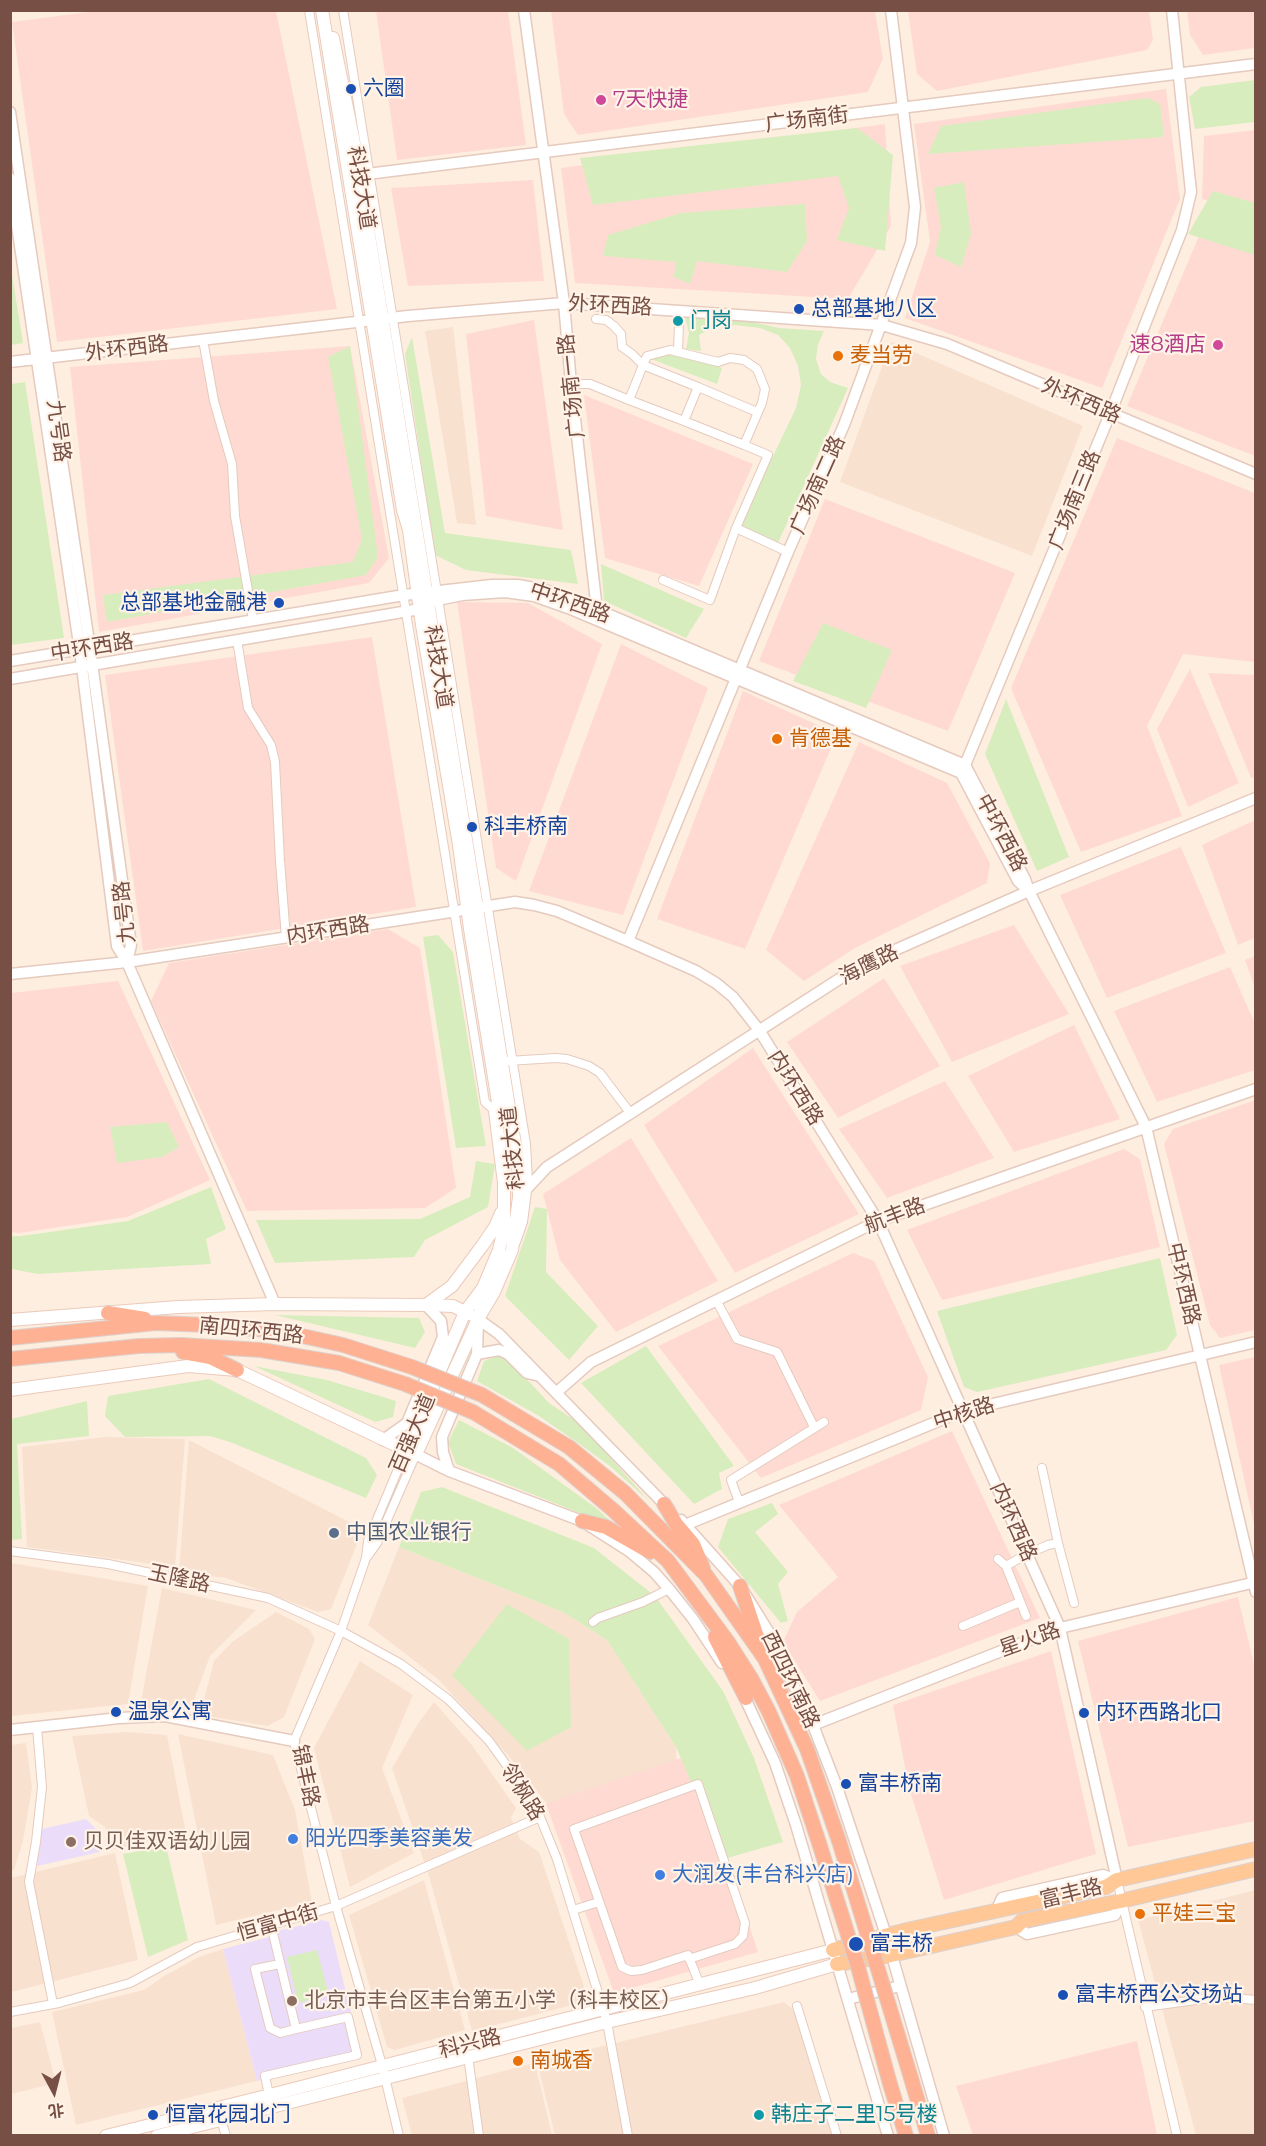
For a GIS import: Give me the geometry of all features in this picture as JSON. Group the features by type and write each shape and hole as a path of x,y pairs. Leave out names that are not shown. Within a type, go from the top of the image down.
{"highway":[{"path":"108,1312 174,1324"},
{"name":"南四环西路","path":"10,1338 99,1328 174,1324 268,1330 343,1345 412,1366 482,1395"},
{"name":"南四环西路","path":"139,1346 180,1345 262,1350 339,1362 405,1384"},
{"path":"11,1359 139,1346 210,1358 237,1370"},
{"name":"西四环南路","path":"405,1384 473,1412 559,1464 613,1509 668,1561 751,1678 797,1776 906,2136"},
{"name":"西四环南路","path":"482,1395 569,1447 625,1493 706,1575 765,1659 807,1749 839,1841 928,2136"},
{"path":"664,1504 676,1524 693,1544 706,1575"},
{"path":"582,1521 606,1527 668,1561"},
{"path":"740,1586 765,1659"},
{"path":"694,1595 746,1698"}],"main road":[{"name":"科技大道","path":"322,10 377,319 403,510 428,598 478,908 507,1061 523,1192 512,1250 494,1292 478,1319"},
{"name":"科技大道","path":"329,10 364,174 377,319"},
{"name":"科技大道","path":"465,1312 483,1288 499,1250 504,1228 502,1158 495,1112 498,1102 478,908"},
{"path":"426,1305 452,1286 495,1227 504,1206"},
{"name":"南四环西路","path":"10,1320 178,1307 275,1304 453,1306 465,1312"},
{"name":"百强大道","path":"411,1452 465,1312"},
{"name":"百强大道","path":"411,1452 478,1319"},
{"name":"南四环西路","path":"10,1390 188,1366 237,1370 411,1452"},
{"name":"富丰路","path":"833,1950 886,1935 1106,1887 1117,1880 1256,1849"},
{"name":"富丰路","path":"837,1964 891,1955 1016,1928 1022,1921 1256,1869"},
{"name":"科兴路","path":"157,2136 269,2096 833,1950"},
{"name":"科兴路","path":"106,2136 386,2078 607,2022 755,1988 837,1964"}],"street":[{"path":"309,10 377,319 428,598"},
{"path":"343,10 364,174"},
{"name":"广场南一路","path":"524,10 564,303 596,614"},
{"name":"广场南二路","path":"628,941 788,552 844,425 911,243 915,207 891,10"},
{"name":"广场南三路","path":"963,769 1110,414 1182,230 1191,192 1172,10"},
{"name":"广场南街","path":"364,174 1256,64"},
{"name":"九号路","path":"10,112 48,358 87,667 117,946 127,962 275,1304"},
{"name":"九号路","path":"10,178 36,359 85,650"},
{"name":"外环西路","path":"10,362 377,319 564,303 882,325 947,344 1256,474"},
{"path":"377,319 406,611 485,1102 495,1112"},
{"path":"596,319 606,320 614,326 621,334 622,347 643,365 757,412"},
{"path":"678,351 679,324"},
{"path":"203,340 214,401 232,464 235,516 253,620"},
{"path":"629,400 647,356 657,352 678,351 718,362 730,358 744,360 757,369 765,389 744,445"},
{"path":"571,384 590,384 768,454 736,528 710,600 663,580"},
{"path":"684,421 698,387"},
{"path":"736,528 788,552"},
{"name":"中环西路","path":"10,661 404,595 428,598 492,585 518,585 554,593 596,614 963,769 1018,881 1029,891 1146,1127 1255,1585"},
{"name":"中环西路","path":"10,679 406,611 428,598"},
{"path":"237,640 248,708 271,745 275,762 286,938"},
{"name":"海鹰路","path":"523,1192 547,1167 861,965 1029,891 1256,798"},
{"name":"内环西路","path":"10,974 127,962 515,902 557,911 628,941 696,971 733,996 759,1030 878,1221 1060,1628 1117,1880"},
{"path":"507,1061 555,1058 589,1066 600,1073 631,1114"},
{"name":"航丰路","path":"557,1392 591,1362 878,1221 1256,1089"},
{"path":"449,1471 443,1452 442,1437 477,1354 478,1319 483,1288"},
{"path":"716,1300 737,1339 777,1352 814,1427"},
{"path":"383,1440 408,1423 442,1337 441,1321 426,1305"},
{"name":"西四环南路","path":"465,1312 499,1334 685,1525 740,1586 776,1644 813,1725 837,1787 886,1935 944,2136"},
{"name":"中核路","path":"685,1525 963,1411 1256,1342"},
{"path":"477,1354 499,1350 508,1354 527,1373 540,1376"},
{"path":"739,1502 731,1480 824,1422"},
{"path":"411,1452 449,1471 582,1521 628,1551 654,1572 693,1619 746,1698 776,1763 807,1857 888,2136"},
{"name":"百强大道","path":"341,1631 366,1558 377,1543 411,1452"},
{"path":"1042,1468 1074,1603"},
{"path":"1006,1566 1027,1554 1058,1543"},
{"name":"玉隆路","path":"10,1551 108,1564 268,1598 341,1631"},
{"path":"998,1559 1006,1566 1026,1617"},
{"name":"星火路","path":"813,1725 1060,1628 1255,1585"},
{"path":"593,1622 669,1589"},
{"path":"963,1626 1020,1602"},
{"name":"锦丰路","path":"341,1631 294,1742 336,1906 386,2078 399,2136"},
{"name":"邻枫路","path":"341,1631 401,1664 449,1700 489,1741 540,1817 557,1859 607,2022 628,2136"},
{"path":"10,1730 119,1718 165,1716 294,1742"},
{"path":"36,1727 42,1786 29,1882 53,2004"},
{"path":"698,1784 745,1923 743,1936 735,1944 631,1971 622,1967 599,1902 574,1829 698,1784"},
{"name":"恒富中街","path":"10,2012 53,2004 130,1983 197,1947 336,1906 540,1817"},
{"path":"1117,1880 1177,2136"},
{"path":"573,1910 599,1902"},
{"path":"271,1925 296,2029"},
{"path":"688,1957 700,1985"},
{"path":"269,2096 265,2076 357,2055 348,2017 280,2033 270,2028 255,1969 280,1964"},
{"path":"848,1999 900,1986"},
{"path":"1145,2007 1216,1997 1256,2000"},
{"path":"797,2006 837,2136"},
{"path":"468,2056 479,2136"},
{"path":"220,2113 226,2136"}],"shaded area":[{"path":"104,10 276,11 337,309 57,342 12,22"},
{"path":"376,11 508,11 526,145 397,160"},
{"path":"551,11 875,11 883,59 868,92 578,135 564,114"},
{"path":"908,11 1149,11 1153,40 1147,50 937,91 917,74"},
{"path":"1187,11 1255,11 1255,48 1203,55 1190,35"},
{"path":"1166,89 1180,199 1102,388 905,318 930,242 914,124"},
{"path":"885,124 891,226 848,299 575,283 561,168"},
{"path":"1255,130 1255,215 1202,199 1204,136"},
{"path":"533,180 544,281 408,286 391,188"},
{"path":"1207,217 1255,240 1255,456 1127,406"},
{"path":"534,320 563,530 486,516 466,334"},
{"path":"453,327 476,525 457,523 425,331"},
{"path":"891,342 1083,426 1032,556 840,482"},
{"path":"350,346 389,558 369,583 99,632 70,367"},
{"path":"584,395 753,464 699,586 605,558"},
{"path":"1117,438 1255,493 1255,662 1183,654 1147,726 1182,816 1081,852 1011,688"},
{"path":"825,499 1015,573 948,731 759,661"},
{"path":"457,602 528,603 602,644 516,881 496,868"},
{"path":"372,637 416,907 143,951 105,675"},
{"path":"621,644 708,688 623,915 529,891"},
{"path":"1190,669 1239,783 1188,807 1157,729"},
{"path":"1208,673 1255,675 1255,777 1251,778"},
{"path":"743,691 837,734 745,949 657,919"},
{"path":"859,742 947,783 990,863 987,883 855,948 804,981 766,950"},
{"path":"1255,820 1255,938 1238,945 1202,845"},
{"path":"1181,847 1226,953 1107,998 1060,895"},
{"path":"1014,925 1069,1014 952,1062 900,966"},
{"path":"388,929 420,948 456,1188 425,1208 247,1211 151,1001 169,963"},
{"path":"1255,956 1255,988 1245,960"},
{"path":"1230,967 1255,1024 1255,1070 1157,1102 1114,1011"},
{"path":"884,978 940,1066 838,1118 787,1042"},
{"path":"118,981 210,1180 127,1217 19,1233 11,1232 11,993"},
{"path":"1074,1025 1120,1119 1014,1152 968,1076"},
{"path":"753,1048 859,1214 735,1273 644,1125"},
{"path":"945,1081 994,1158 887,1198 839,1129"},
{"path":"1255,1100 1255,1330 1220,1338 1210,1325 1164,1144 1173,1129"},
{"path":"631,1138 718,1281 616,1332 560,1260 543,1194"},
{"path":"1124,1149 1140,1159 1160,1247 942,1300 907,1230"},
{"path":"853,1253 874,1261 928,1377 921,1410 761,1478 658,1346"},
{"path":"1256,1357 1255,1529 1219,1365"},
{"path":"952,1431 1040,1618 820,1701 783,1642 797,1612 838,1577 779,1505"},
{"path":"105,1437 185,1439 175,1567 27,1547 22,1447"},
{"path":"189,1440 363,1529 331,1609 318,1612 226,1578 179,1572"},
{"path":"399,1547 563,1612 607,1640 676,1747 677,1786 557,1816 507,1754 438,1679 368,1625"},
{"path":"11,1563 148,1586 128,1704 11,1716"},
{"path":"162,1588 256,1610 210,1656 189,1713 140,1707"},
{"path":"1238,1597 1255,1669 1255,1821 1128,1847 1078,1641"},
{"path":"276,1612 309,1629 315,1639 284,1717 268,1726 200,1715 214,1661 232,1642"},
{"path":"1051,1651 1096,1854 944,1900 909,1788 893,1705"},
{"path":"360,1661 413,1695 382,1768 414,1853 350,1887 314,1748"},
{"path":"434,1702 471,1744 516,1808 511,1818 520,1839 539,1852 587,1996 584,2002 472,2031 429,1876 392,1768 417,1725"},
{"path":"126,1732 167,1735 186,1833 110,1850 105,1827 89,1816 72,1736"},
{"path":"178,1734 273,1755 295,1810 312,1902 216,1925"},
{"path":"26,1743 32,1787 23,1841 14,1870 11,1871 11,1745"},
{"path":"693,1754 758,1952 614,1993 546,1804"},
{"name":"贝贝佳双语幼儿园","path":"86,1819 100,1833 104,1851 37,1866 42,1829"},
{"path":"115,1853 138,1960 11,1992 10,1878"},
{"path":"424,1880 465,2030 395,2050 387,2047 349,1915"},
{"path":"1255,1890 1255,2135 1196,2135 1138,1920"},
{"name":"北京市丰台区丰台第五小学（科丰校区）","path":"322,1920 329,1922 361,2054 358,2059 257,2081 223,1949 273,1936 273,1932"},
{"path":"223,1949 257,2081 76,2125 52,2012 144,1990 199,1957"},
{"path":"784,2002 795,2011 832,2135 555,2135 537,2062"},
{"path":"40,2022 56,2083 11,2094 11,2028"},
{"path":"1137,2041 1157,2135 973,2135 956,2086"},
{"path":"537,2062 535,2063 552,2135 412,2135 402,2098"}],"green space":[{"path":"1255,80 1255,122 1195,129 1189,97 1201,87"},
{"path":"1148,98 1160,104 1164,137 928,154 941,126"},
{"path":"857,128 893,155 885,251 837,240 849,208 838,176 593,205 580,158"},
{"path":"964,182 971,234 961,267 935,255 941,227 934,188"},
{"path":"1213,191 1255,203 1255,255 1188,234"},
{"path":"805,204 807,241 787,272 697,261 690,284 674,277 676,262 603,256 608,235 681,213"},
{"path":"11,268 23,343 10,345"},
{"path":"685,317 734,318 779,328 824,331 818,345 816,359 821,374 830,382 848,388 778,543 740,525 796,408 801,385 798,366 790,348 778,335 760,328 735,325 713,327 699,335 701,351 686,349 689,333"},
{"path":"412,337 445,533 571,550 578,584 466,570 435,555 405,354"},
{"path":"350,346 378,557 366,575 107,622 103,595 353,562 362,539 328,357"},
{"path":"668,354 693,357 722,368 717,384 651,359"},
{"path":"25,382 64,638 11,645 11,384"},
{"path":"601,564 704,609 686,638 604,601"},
{"path":"823,623 892,650 866,708 793,681"},
{"path":"1006,699 1069,857 1037,871 985,754"},
{"path":"438,935 453,952 486,1146 456,1148 423,937"},
{"path":"167,1122 179,1147 162,1157 117,1163 110,1127"},
{"path":"476,1161 495,1164 488,1207 425,1240 414,1257 275,1263 256,1220 420,1219 470,1197"},
{"path":"211,1187 226,1229 206,1239 211,1264 38,1274 11,1269 11,1236 128,1221"},
{"path":"535,1207 547,1209 546,1272 598,1326 569,1360 505,1296"},
{"path":"1160,1258 1177,1335 1166,1350 977,1392 964,1387 937,1311"},
{"path":"275,1315 419,1318 425,1332 415,1348"},
{"path":"646,1346 734,1466 719,1473 722,1489 694,1504 581,1383"},
{"path":"500,1355 506,1357 549,1403 580,1424 650,1502 610,1466 581,1445 539,1416 477,1381 484,1361"},
{"path":"254,1366 327,1380 396,1401 393,1417 375,1422"},
{"path":"209,1379 366,1458 377,1475 366,1498 230,1442 210,1436 125,1437 105,1416 108,1396"},
{"path":"87,1401 89,1436 17,1444 22,1539 11,1540 11,1419"},
{"path":"459,1420 513,1448 596,1508 629,1538 605,1523 456,1464 448,1442"},
{"path":"442,1487 594,1548 655,1596 723,1691 754,1758 783,1842 724,1859 676,1747 607,1640 563,1612 399,1547 421,1492"},
{"path":"772,1503 778,1514 755,1532 788,1572 778,1584 788,1621 781,1623 718,1547 728,1519"},
{"path":"507,1604 569,1639 571,1727 527,1751 452,1675"},
{"path":"166,1846 188,1940 148,1957 123,1854"},
{"path":"317,1950 329,1995 298,2003 287,1957"}],"place":[{"name":"六圈","path":"351,89"},
{"name":"7天快捷","path":"601,100"},
{"name":"总部基地八区","path":"799,309"},
{"name":"门岗","path":"678,321"},
{"name":"速8酒店","path":"1218,345"},
{"name":"麦当劳","path":"838,356"},
{"name":"总部基地金融港","path":"279,603"},
{"name":"肯德基","path":"777,739"},
{"name":"科丰桥南","path":"472,827"},
{"name":"中国农业银行","path":"334,1533"},
{"name":"温泉公寓","path":"116,1712"},
{"name":"内环西路北口","path":"1084,1713"},
{"name":"富丰桥南","path":"846,1784"},
{"name":"阳光四季美容美发","path":"293,1839"},
{"name":"贝贝佳双语幼儿园","path":"71,1842"},
{"name":"大润发(丰台科兴店)","path":"660,1875"},
{"name":"平娃三宝","path":"1140,1914"},
{"name":"富丰桥","path":"856,1944"},
{"name":"富丰桥西公交场站","path":"1063,1995"},
{"name":"北京市丰台区丰台第五小学（科丰校区）","path":"292,2001"},
{"name":"南城香","path":"518,2061"},
{"name":"恒富花园北门","path":"153,2115"},
{"name":"韩庄子二里15号楼","path":"759,2115"}]}
